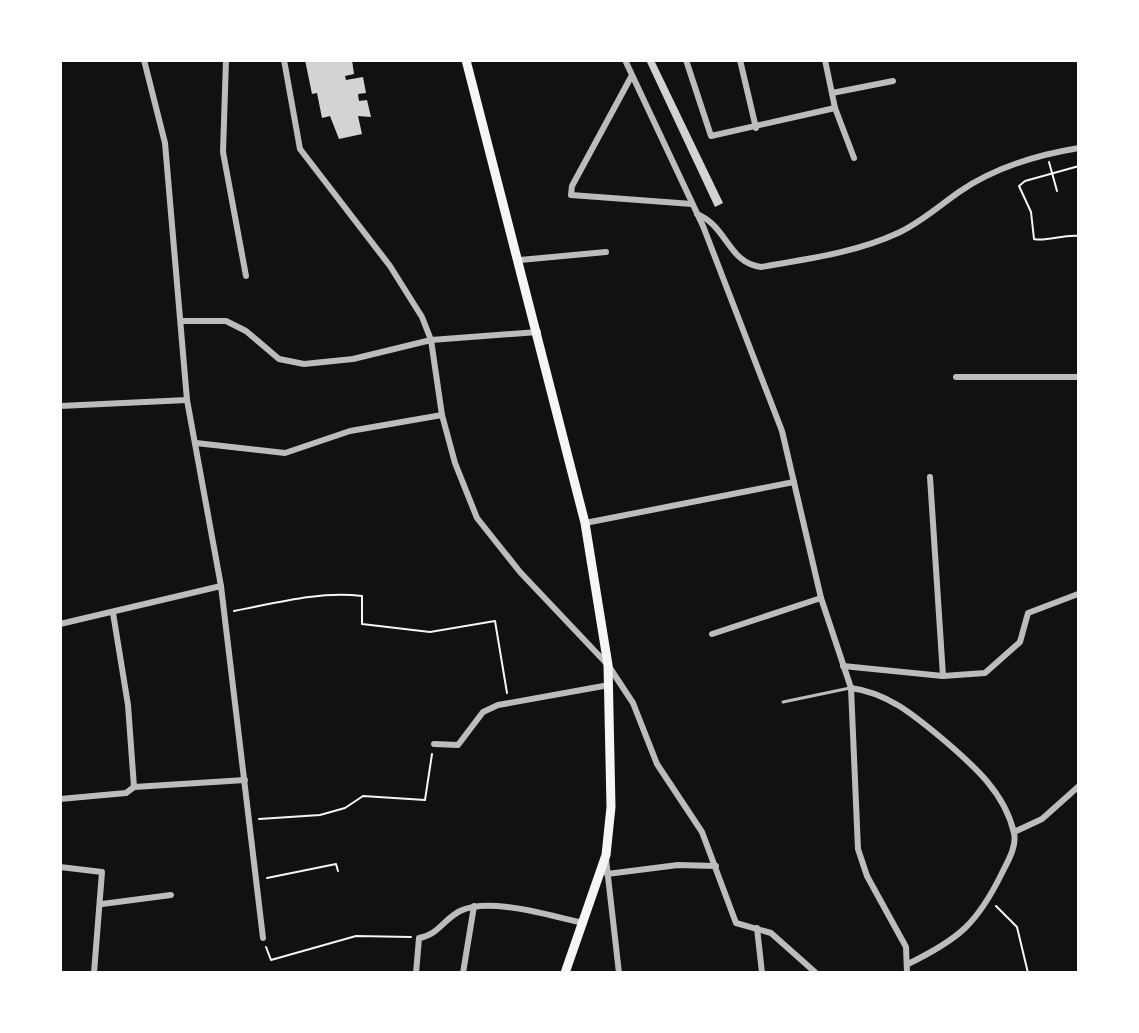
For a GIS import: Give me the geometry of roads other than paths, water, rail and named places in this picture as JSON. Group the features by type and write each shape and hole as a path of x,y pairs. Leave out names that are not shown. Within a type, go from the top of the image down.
{"main road":[{"path":"466,60 520,260 585,523 608,665 611,807 606,855 565,973"}],"street":[{"path":"144,60 165,143 187,400 221,586 263,938"},
{"path":"226,60 223,152 246,276"},
{"path":"284,60 300,149 410,295 431,340 442,415 462,484 477,518 520,572 608,665 633,703 665,778 702,832 732,916 740,926 771,933 816,973"},
{"path":"625,60 697,214 761,370 782,431 821,598 851,688 858,849 867,876 906,947 907,973"},
{"path":"686,60 711,136 835,108"},
{"path":"740,60 756,128"},
{"path":"825,60 835,108 854,158"},
{"path":"631,77 568,196 692,204"},
{"path":"832,93 893,81"},
{"path":"697,214 710,219 720,229 737,258 749,266 761,267 834,254 895,234 977,181 1015,162 1079,148"},
{"path":"520,260 606,252"},
{"path":"181,321 226,321 290,363 353,359 431,340 538,332"},
{"path":"956,377 1079,377"},
{"path":"60,406 187,400"},
{"path":"196,443 285,453 350,431 442,415"},
{"path":"930,477 943,676"},
{"path":"585,523 794,482"},
{"path":"60,624 221,586"},
{"path":"843,666 943,676 989,672 1020,642 1028,613 1078,594"},
{"path":"712,634 821,598"},
{"path":"113,613 128,705 134,787"},
{"path":"434,744 458,745 483,712 509,703 609,685"},
{"path":"851,688 888,698 957,751 989,782 1014,832 1013,850 987,903 964,932 908,964"},
{"path":"60,799 126,793 134,787 245,780"},
{"path":"1014,832 1042,819 1079,786"},
{"path":"606,855 619,973"},
{"path":"607,874 678,865 716,866"},
{"path":"60,867 100,871 102,904 94,973"},
{"path":"102,904 171,895"},
{"path":"416,973 419,938 441,928 460,911 474,906 505,907 584,923"},
{"path":"463,973 474,906"},
{"path":"757,928 762,973"}],"lane":[{"path":"783,702 851,688"}]}
